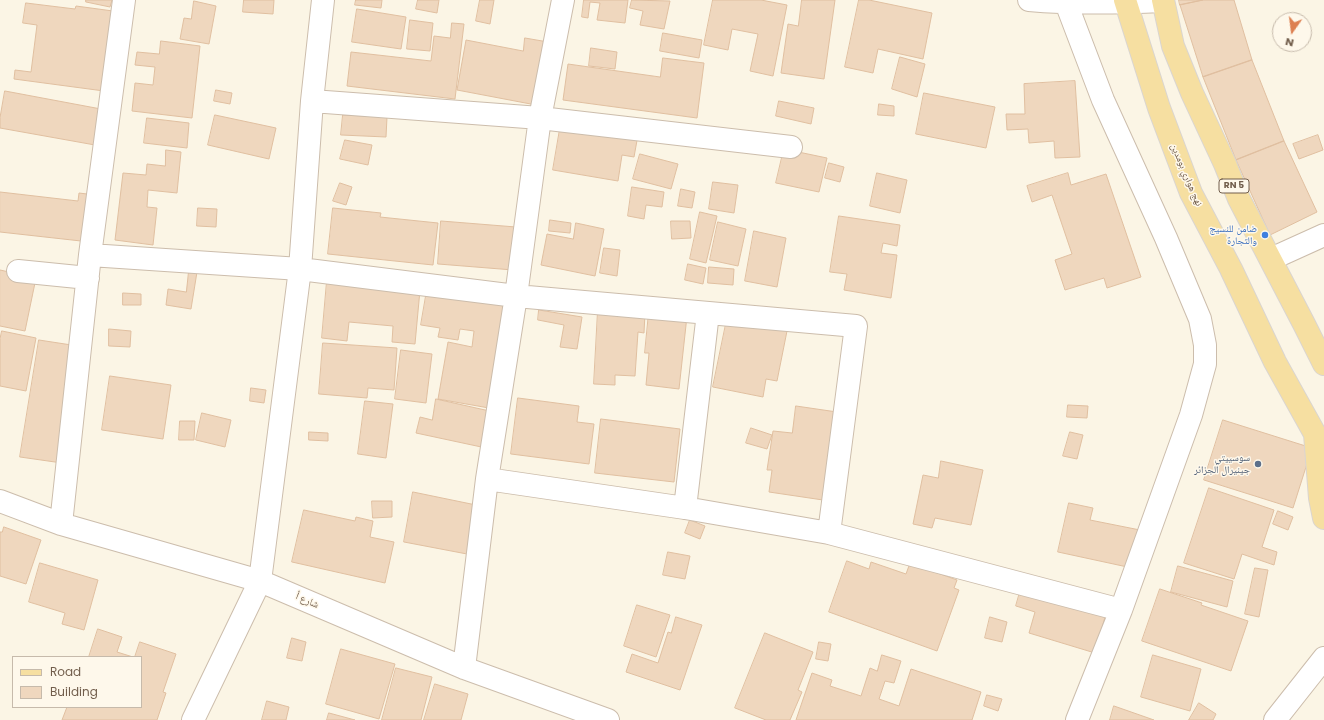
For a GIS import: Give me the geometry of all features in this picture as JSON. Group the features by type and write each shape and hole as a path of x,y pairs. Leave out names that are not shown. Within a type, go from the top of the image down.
{"main road":[{"name":"RN 5","path":"1163,1 1173,46 1239,199 1324,364"},
{"name":"نهج هواري بومدين","path":"1125,2 1159,108 1191,193 1232,269 1276,362 1320,440"},
{"path":"1320,440 1320,498 1324,518"}],"street":[{"path":"61,524 90,255 124,0"},
{"path":"193,720 260,581 300,269 312,101 323,0"},
{"path":"464,668 487,479 516,296 540,118 563,0"},
{"path":"1029,0 1065,2 1163,1"},
{"path":"1065,2 1103,100 1163,231 1200,319 1205,345 1205,364 1191,415 1121,610 1077,720"},
{"path":"312,101 540,118 791,147"},
{"path":"1271,259 1324,235"},
{"path":"90,255 300,269 516,296 856,326 829,533"},
{"path":"18,271 88,278"},
{"path":"685,508 708,313"},
{"path":"487,479 685,508 829,533 1121,610"},
{"name":"شارع أ","path":"0,501 61,524 260,581 464,668 608,720"},
{"path":"1274,720 1324,658"}],"building":[{"path":"86,0 112,0 110,7 86,2"},
{"path":"244,0 274,0 273,14 243,12"},
{"path":"356,0 382,0 381,8 355,5"},
{"path":"418,0 439,0 437,13 416,9"},
{"path":"480,0 494,0 490,24 476,21"},
{"path":"584,0 628,0 625,23 597,20 600,3 590,2 588,18 582,17"},
{"path":"632,0 670,1 664,29 640,25 643,11 630,8"},
{"path":"713,0 761,0 787,5 773,76 750,71 758,34 732,29 728,50 704,45"},
{"path":"802,0 835,0 824,79 781,73 788,24 798,26"},
{"path":"859,0 869,0 932,13 923,59 878,49 873,73 845,67"},
{"path":"1179,0 1203,0 1180,5"},
{"path":"1203,0 1234,0 1252,60 1203,77 1180,5"},
{"path":"194,1 216,6 209,44 180,39 184,18 191,19"},
{"path":"26,3 75,9 76,6 113,11 104,91 14,79 15,70 31,72 37,25 23,23"},
{"path":"357,9 406,17 401,49 352,42"},
{"path":"410,20 433,23 430,51 407,49"},
{"path":"452,23 464,24 455,99 347,86 351,52 431,61 434,36 450,38"},
{"path":"663,33 702,40 699,58 660,51"},
{"path":"525,38 548,42 536,105 457,90 466,40 523,51"},
{"path":"161,41 200,46 192,118 132,111 135,83 153,85 155,67 135,65 137,52 159,54"},
{"path":"591,48 617,52 615,69 589,66"},
{"path":"900,57 925,64 917,97 892,89"},
{"path":"663,58 704,63 697,118 563,100 568,64 660,77"},
{"path":"1252,60 1284,141 1236,160 1203,77"},
{"path":"1075,81 1080,157 1055,158 1054,141 1029,143 1028,129 1007,130 1006,114 1025,114 1024,84"},
{"path":"216,90 232,93 230,104 214,101"},
{"path":"5,91 101,109 95,145 0,128 0,118"},
{"path":"924,93 995,107 986,148 916,134"},
{"path":"779,101 814,108 811,124 776,116"},
{"path":"879,104 894,106 894,116 878,115"},
{"path":"215,115 276,128 269,159 208,145"},
{"path":"343,115 387,117 386,137 341,135"},
{"path":"147,118 189,123 187,148 144,143"},
{"path":"561,123 638,135 634,157 622,155 618,181 553,170"},
{"path":"1318,135 1323,150 1299,159 1293,144"},
{"path":"345,140 372,145 368,165 340,159"},
{"path":"1284,141 1317,212 1270,235 1236,160"},
{"path":"784,149 827,158 819,192 776,183"},
{"path":"166,150 181,152 177,193 148,190 147,207 157,208 153,245 115,240 123,173 146,175 147,164 165,166"},
{"path":"640,154 678,164 671,189 633,179"},
{"path":"829,163 844,167 840,182 825,178"},
{"path":"877,173 907,180 900,213 870,206"},
{"path":"1068,173 1071,185 1106,174 1141,277 1107,288 1104,278 1065,290 1055,260 1072,254 1052,195 1032,202 1027,186"},
{"path":"713,182 738,185 734,213 709,209"},
{"path":"340,183 352,187 346,205 333,201"},
{"path":"632,187 664,192 662,207 646,205 644,219 628,216"},
{"path":"681,189 695,192 692,208 678,206"},
{"path":"0,192 78,201 79,193 95,195 90,242 0,232"},
{"path":"198,208 217,209 216,227 197,226"},
{"path":"333,208 381,213 380,217 438,223 433,265 328,254"},
{"path":"700,212 717,216 706,263 690,259"},
{"path":"839,216 900,225 897,246 883,243 881,253 897,255 891,298 844,290 847,274 830,272"},
{"path":"550,220 571,223 570,233 549,231"},
{"path":"441,221 516,227 513,270 438,264"},
{"path":"671,221 690,221 691,238 672,239"},
{"path":"718,222 746,229 738,266 710,260"},
{"path":"576,223 604,229 595,276 541,265 547,234 573,239"},
{"path":"754,231 786,238 777,287 745,281"},
{"path":"604,248 620,250 617,276 600,273"},
{"path":"688,264 706,268 703,284 685,280"},
{"path":"709,267 734,269 733,285 708,283"},
{"path":"0,270 36,278 25,331 0,326"},
{"path":"189,271 197,272 191,309 166,305 168,289 186,292"},
{"path":"327,281 420,290 415,344 392,342 393,326 349,322 347,341 322,338"},
{"path":"427,290 506,303 489,408 438,399 448,342 472,347 474,331 460,329 458,340 438,337 440,328 421,325"},
{"path":"123,293 141,294 141,305 123,305"},
{"path":"539,310 582,317 577,349 560,347 564,325 538,320"},
{"path":"598,310 645,313 644,333 638,332 635,376 615,375 615,385 594,384"},
{"path":"649,312 687,316 679,389 646,385 649,353 645,353"},
{"path":"727,319 787,331 777,381 766,379 763,397 713,387"},
{"path":"109,329 131,331 130,347 109,346"},
{"path":"2,331 36,338 26,391 0,386 0,339"},
{"path":"39,340 78,346 62,463 20,457"},
{"path":"323,343 397,348 394,390 368,388 367,398 319,394"},
{"path":"401,350 432,354 426,403 395,399"},
{"path":"110,376 171,385 163,439 102,430"},
{"path":"251,388 266,390 264,403 250,401"},
{"path":"518,398 579,406 577,422 594,424 589,464 511,454"},
{"path":"436,399 494,412 486,448 416,433 420,417 432,420"},
{"path":"365,401 393,404 386,458 358,454"},
{"path":"1068,405 1088,406 1087,418 1067,417"},
{"path":"796,406 837,412 823,500 769,492 772,470 767,470 773,431 792,433"},
{"path":"202,413 231,420 225,447 196,440"},
{"path":"601,419 680,429 674,482 595,473"},
{"name":"سوسييتي جينيرال الجزائر","path":"1223,420 1312,448 1293,508 1204,480"},
{"path":"180,421 195,421 194,440 179,440"},
{"path":"751,428 772,435 767,449 746,443"},
{"path":"309,432 328,433 328,441 309,440"},
{"path":"1070,432 1083,435 1077,459 1063,456"},
{"path":"941,461 983,470 971,525 935,518 932,528 913,524 923,475 938,478"},
{"path":"1209,488 1274,510 1262,547 1277,552 1274,565 1242,554 1234,579 1184,563"},
{"path":"413,492 476,505 467,554 404,542"},
{"path":"372,501 392,501 392,517 373,518"},
{"path":"1069,503 1093,508 1090,520 1140,530 1132,568 1058,552"},
{"path":"304,510 355,521 356,517 373,521 370,537 394,542 385,583 292,562"},
{"path":"1278,511 1293,517 1288,530 1273,524"},
{"path":"690,520 705,526 700,539 685,533"},
{"path":"4,527 41,540 26,584 0,576 0,532 2,532"},
{"path":"668,552 690,556 685,579 663,575"},
{"path":"847,561 869,569 871,562 906,574 910,563 957,580 954,588 959,590 937,651 829,612"},
{"path":"40,563 98,580 84,630 62,624 65,613 29,602"},
{"path":"1178,566 1233,581 1227,607 1171,592"},
{"path":"1255,568 1268,570 1259,617 1245,614"},
{"path":"1022,585 1107,610 1095,653 1029,633 1035,612 1016,606"},
{"path":"1160,589 1248,621 1231,671 1142,641"},
{"path":"637,605 670,615 656,657 624,646"},
{"path":"676,617 702,625 680,690 626,672 632,654 658,663 668,632 671,633"},
{"path":"990,617 1007,622 1002,642 985,638"},
{"path":"98,629 122,637 117,652 130,656 89,656"},
{"path":"765,633 813,652 798,690 802,692 790,720 766,720 735,708"},
{"path":"292,638 306,642 302,661 287,658"},
{"path":"140,642 176,654 163,692 166,693 157,720 62,720 67,708 142,708 142,656 135,656"},
{"path":"819,642 831,644 828,661 816,659"},
{"path":"341,649 395,664 379,719 326,704"},
{"path":"882,655 901,661 894,683 885,681 879,699 899,706 911,669 981,692 972,720 796,720 812,673 832,680 830,686 861,696 870,668 877,671"},
{"path":"1153,655 1201,669 1190,711 1141,697"},
{"path":"396,668 432,677 421,720 382,720"},
{"path":"435,684 468,694 461,720 424,720"},
{"path":"987,695 1002,699 998,711 984,706"},
{"path":"267,701 289,707 286,720 262,720"},
{"path":"1199,703 1216,714 1213,720 1189,720"},
{"path":"1114,706 1154,720 1110,720"},
{"path":"329,713 355,720 327,720"}],"place":[{"name":"ضامن للنسيج والتجارة","path":"1265,235"},
{"name":"سوسييتي جينيرال الجزائر","path":"1258,464"}]}
